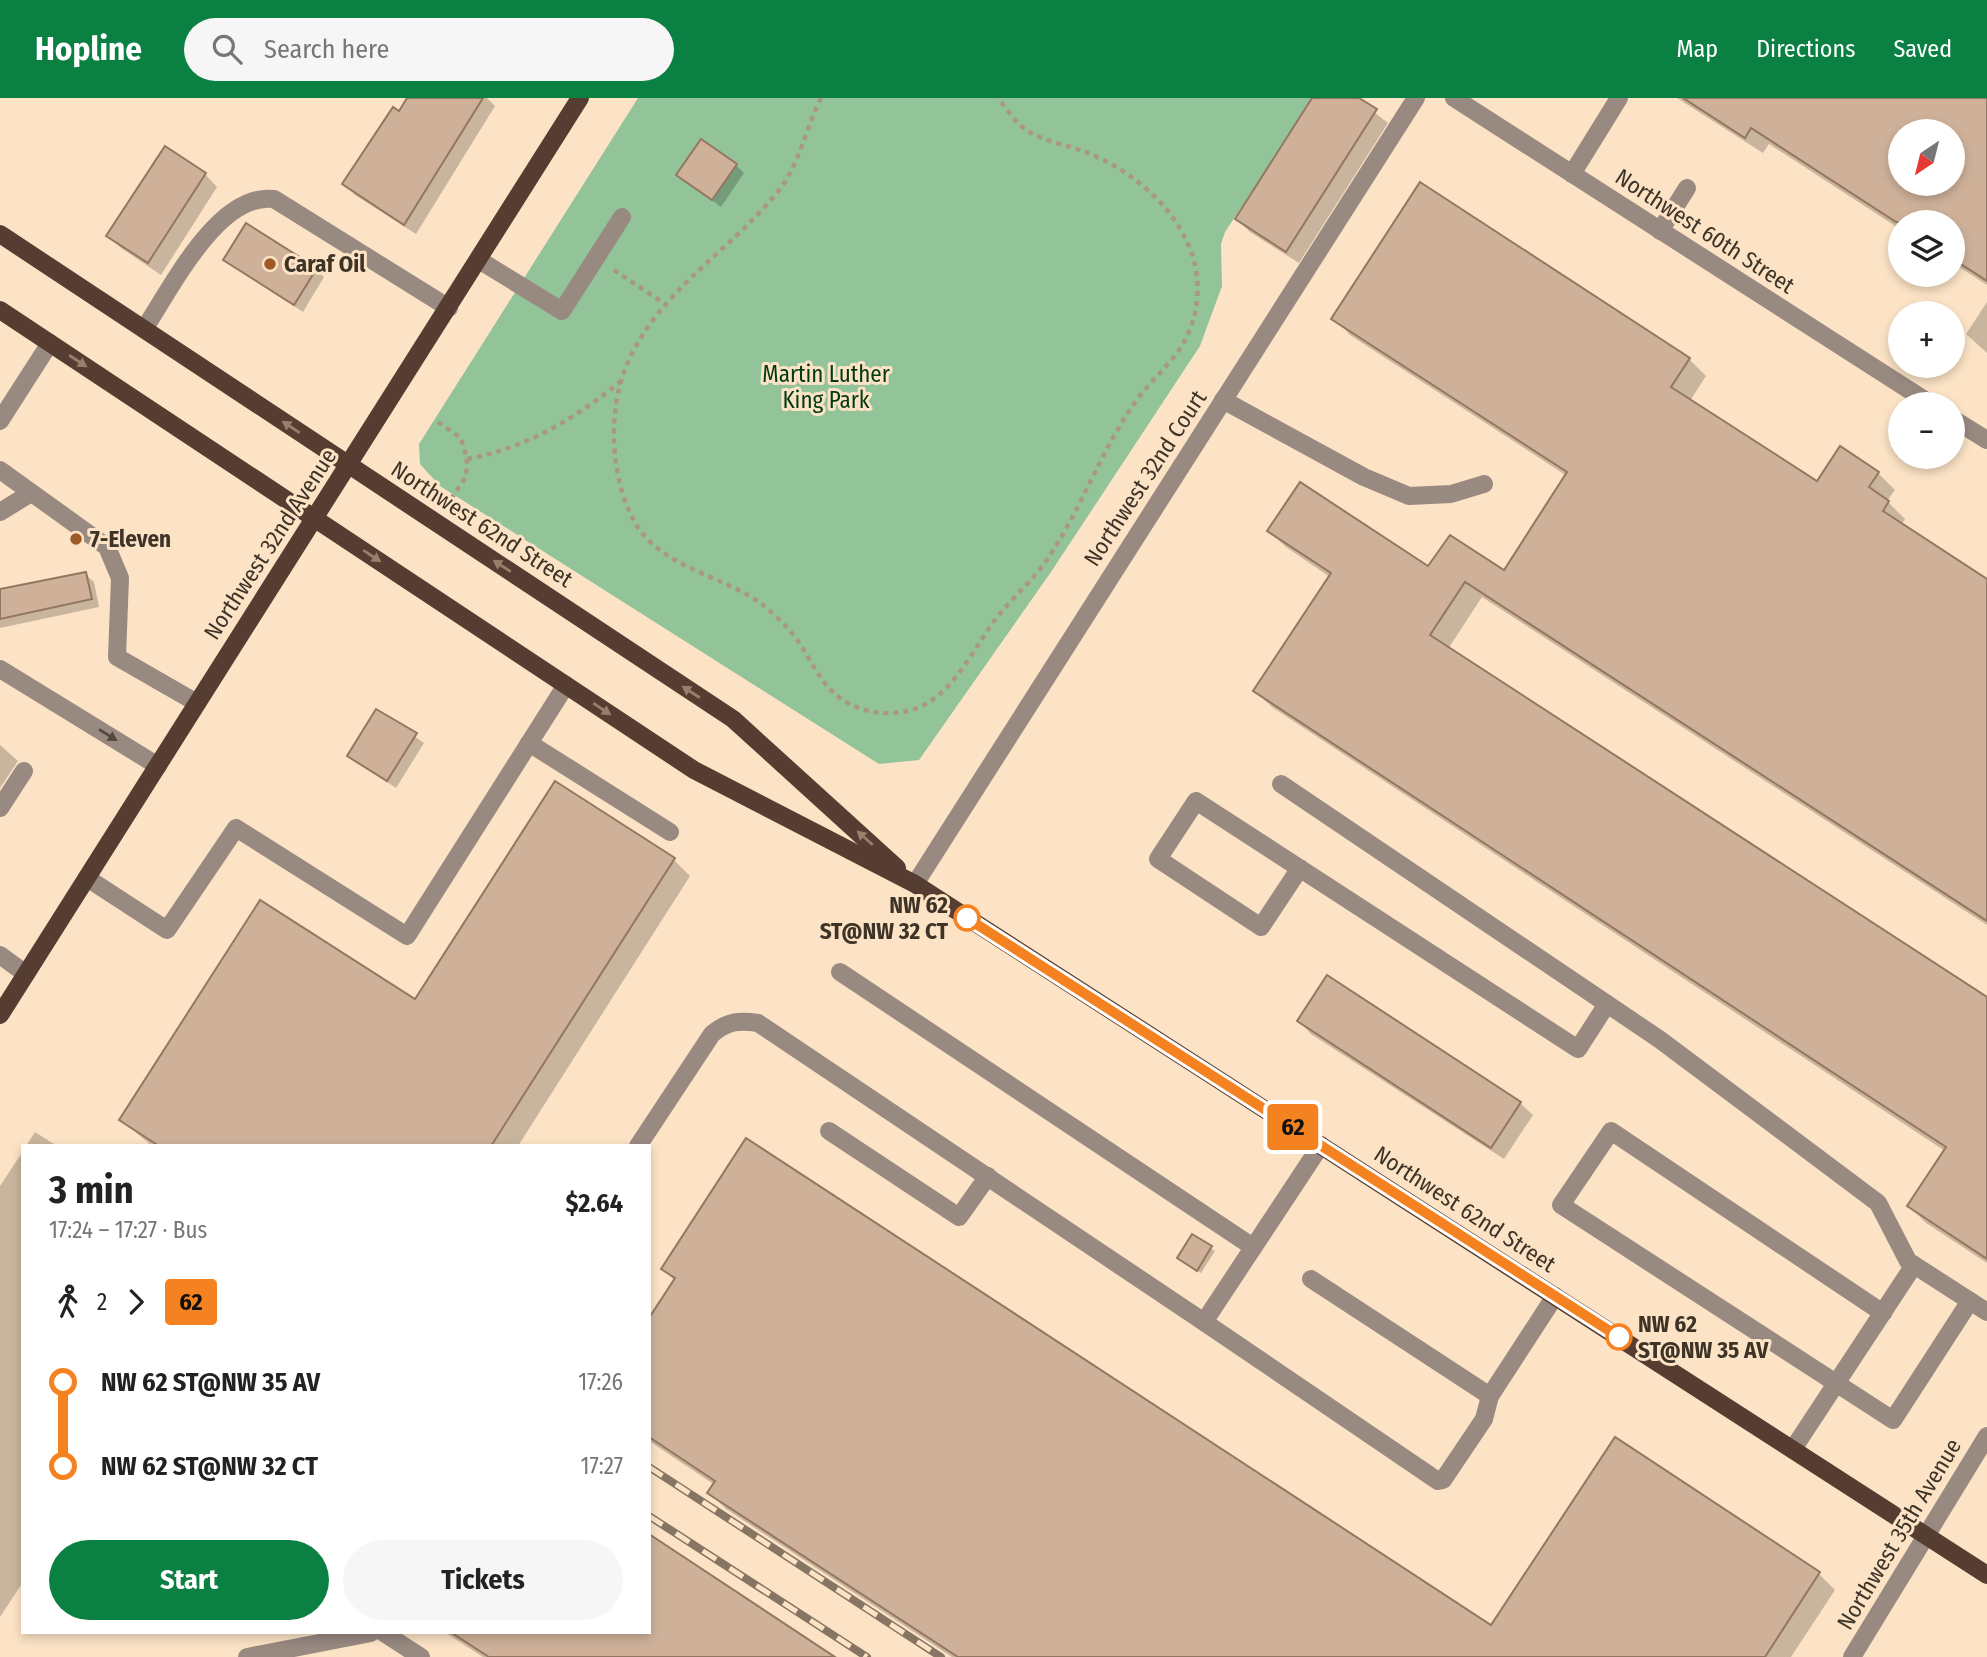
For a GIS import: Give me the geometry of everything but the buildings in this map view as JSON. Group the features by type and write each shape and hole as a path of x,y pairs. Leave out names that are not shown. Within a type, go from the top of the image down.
{"main road":[{"name":"Northwest 32nd Avenue","path":"0,1015 580,98"},
{"name":"Northwest 62nd Street","path":"0,234 733,719 915,884"},
{"name":"Northwest 62nd Street","path":"0,310 694,770 915,884 1987,1575"}],"street":[{"name":"Northwest 32nd Court","path":"915,884 1416,98"},
{"name":"Northwest 60th Street","path":"1454,98 1912,392"},
{"path":"1572,174 1619,98"},
{"path":"1660,231 1687,188"},
{"path":"144,330 207,234 236,208 261,197 274,199 449,308"},
{"path":"479,260 562,311 622,217"},
{"path":"0,421 50,343"},
{"path":"1223,400 1364,477 1409,496 1451,494 1484,484"},
{"path":"1965,426 1987,440"},
{"path":"0,470 107,547 120,578 117,657 197,703"},
{"path":"0,512 31,493"},
{"path":"0,669 158,766"},
{"path":"87,878 167,930 236,828 407,936 566,685"},
{"path":"529,743 670,832"},
{"path":"0,808 24,771"},
{"path":"1281,784 1659,1039 1878,1203 1908,1261 1987,1312"},
{"path":"1300,869 1261,927 1158,859 1196,801 1578,1049 1607,1004"},
{"path":"0,954 26,974"},
{"path":"841,972 1253,1247"},
{"path":"639,1144 712,1034 723,1025 739,1020 758,1023 1438,1481 1443,1480 1484,1419 1490,1396 1555,1296"},
{"path":"829,1131 959,1217 988,1176"},
{"path":"1883,1313 1611,1131 1561,1205 1892,1420 1970,1301"},
{"path":"1204,1322 1321,1145"},
{"path":"1793,1449 1914,1265"},
{"path":"1311,1279 1490,1396"},
{"name":"Northwest 35th Avenue","path":"1852,1657 1987,1436"},
{"path":"246,1656 366,1634"},
{"path":"386,1634 421,1657"}],"path":[{"path":"821,98 799,154 780,189 665,304 637,345 622,380 614,420 615,456 633,520 648,539 664,554 736,587 763,605 797,639 814,668 841,699 862,709 886,714 909,711 931,700 948,687 1002,611 1045,563 1105,448 1137,399 1173,359 1186,337 1197,299 1197,275 1192,253 1162,201 1092,154 1034,135 1019,125 998,98"},
{"path":"596,258 665,304"},
{"path":"467,459 494,454 562,425 622,380"},
{"path":"438,422 461,438 467,459 466,477 451,499"}],"green space":[{"name":"Martin Luther King Park","path":"638,98 1313,98 1225,232 1221,244 1222,286 1200,346 1051,572 919,760 879,764 440,486 420,464 419,444"}],"railway":[{"path":"651,1468 941,1657"},
{"path":"651,1517 867,1657"}],"bus line":[{"name":"62","path":"967,918 1619,1337"}],"place":[{"name":"Caraf Oil","path":"270,264"},
{"name":"7-Eleven","path":"76,539"},
{"name":"NW 62 ST@NW 32 CT","path":"967,918"},
{"name":"NW 62 ST@NW 35 AV","path":"1619,1337"}]}
